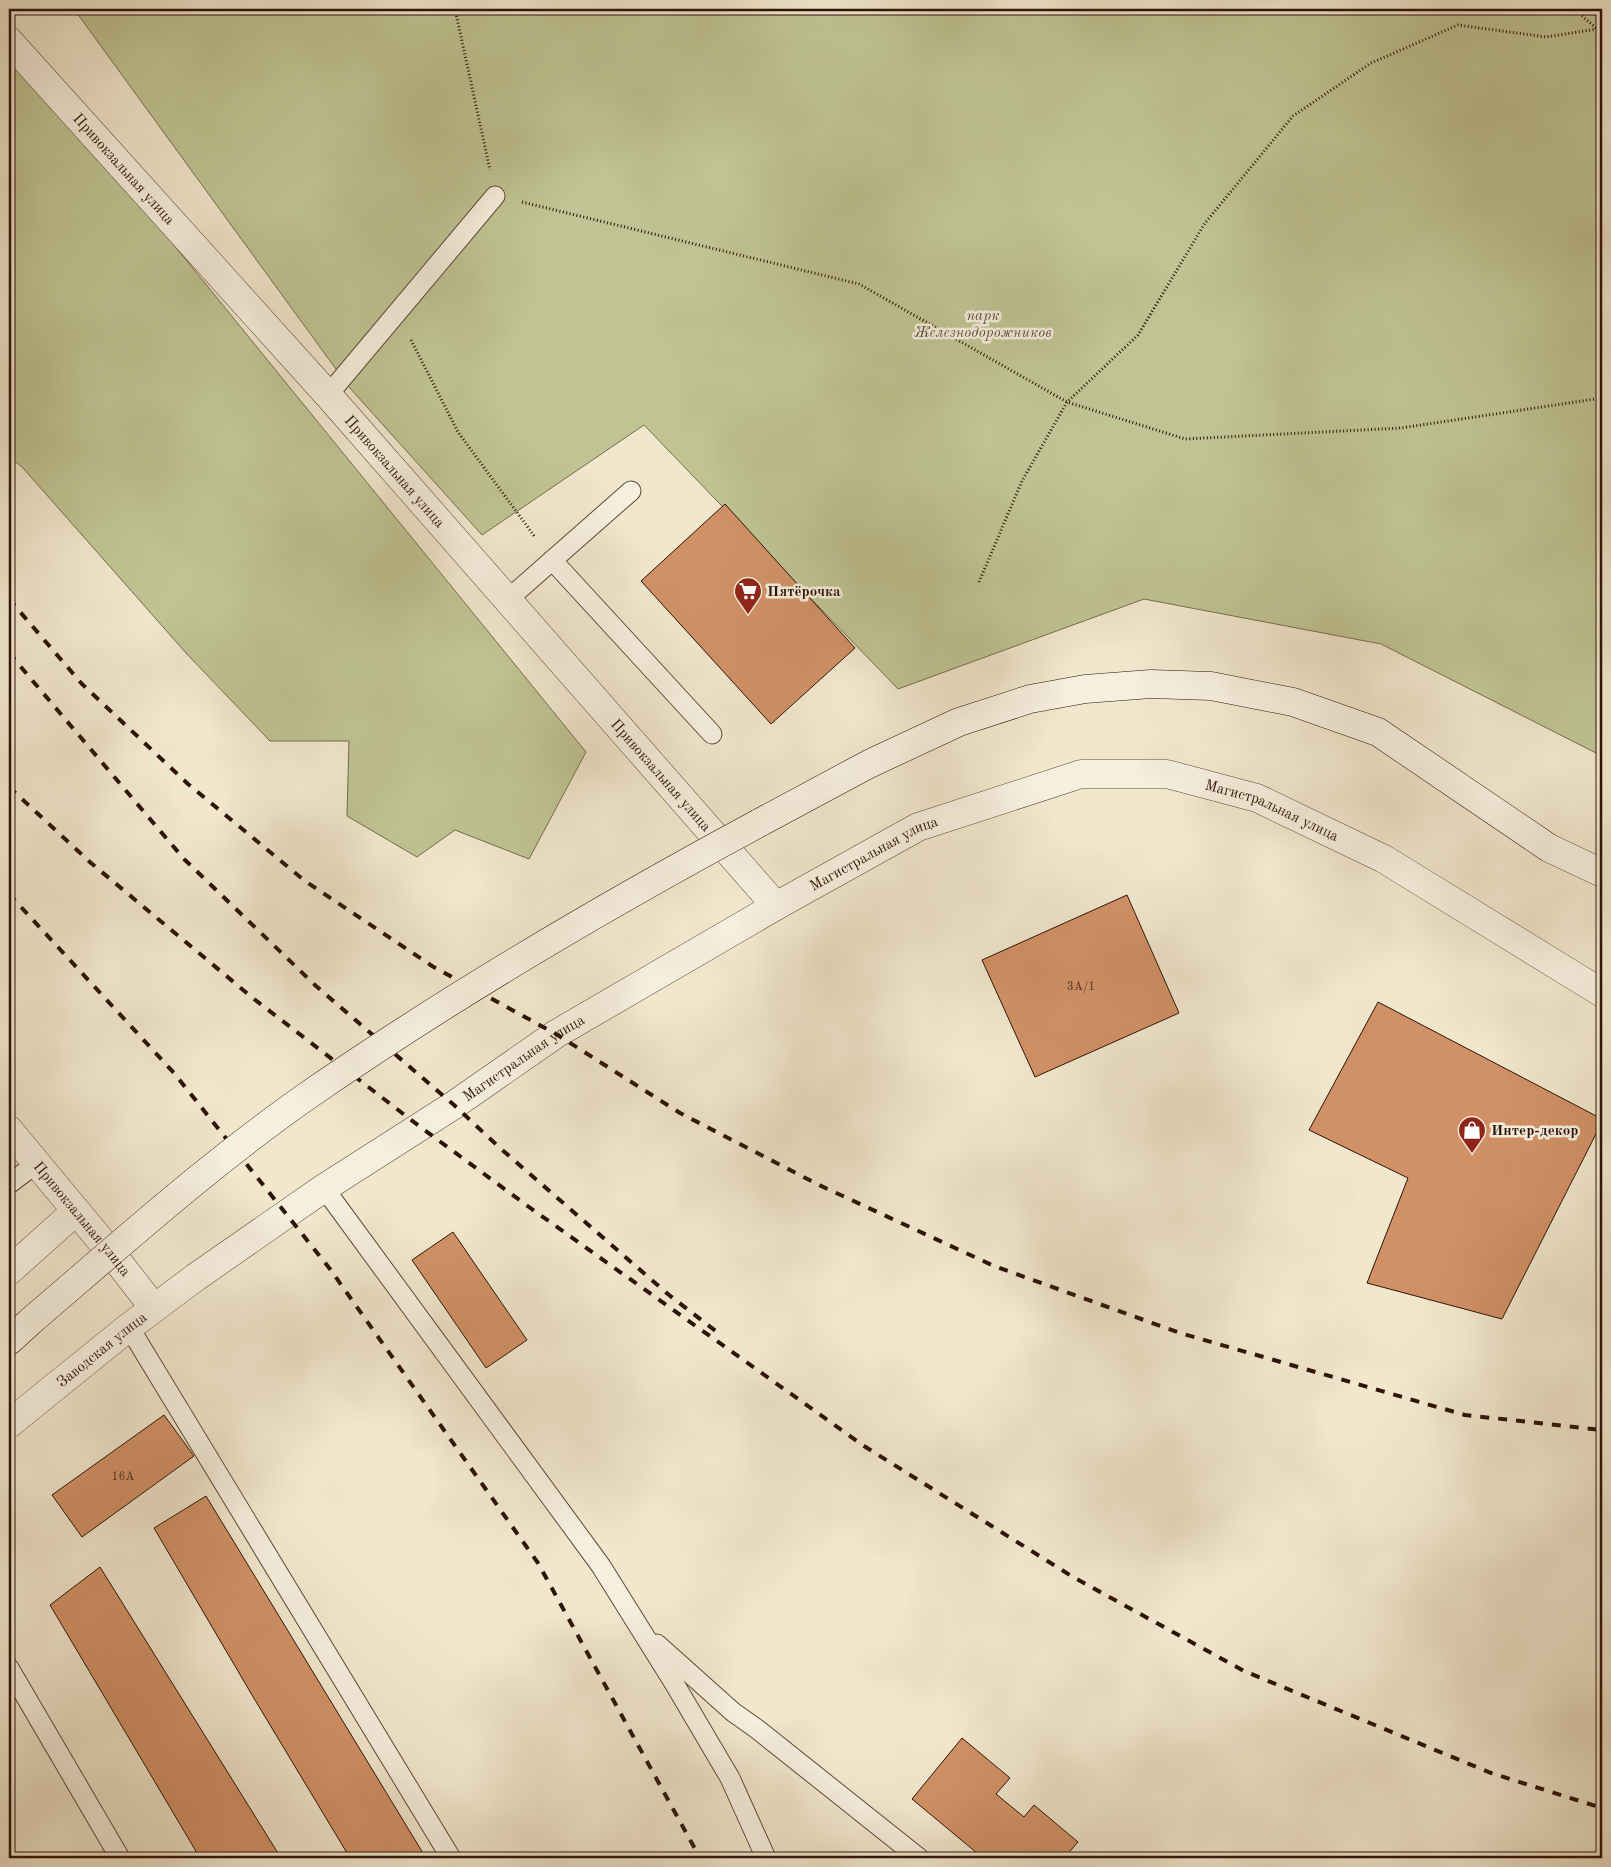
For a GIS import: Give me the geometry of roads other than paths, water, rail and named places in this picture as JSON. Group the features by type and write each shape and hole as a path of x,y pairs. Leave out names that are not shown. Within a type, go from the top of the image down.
{"street":[{"name":"Привокзальная улица","path":"9,41 328,395 776,906"},
{"path":"9,1341 183,1191 314,1092 419,1021 639,888 869,764 959,722 1030,700 1085,689 1151,684 1211,686 1293,702 1378,732 1549,848 1602,873"},
{"name":"Магистральная улица","path":"196,1277 324,1188 454,1105 556,1034 776,906 918,827 1081,774 1167,774 1257,798 1384,859 1602,993"},
{"name":"Привокзальная улица","path":"9,1130 154,1308"},
{"path":"9,1271 76,1212"},
{"name":"Заводская улица","path":"9,1424 129,1327 196,1277"}],"lane":[{"path":"328,395 495,196"},
{"path":"507,600 631,491"},
{"path":"552,560 712,734"},
{"path":"9,1184 37,1163"},
{"path":"324,1188 601,1566 730,1778 766,1858"},
{"path":"129,1327 451,1858"},
{"path":"639,1627 733,1712 919,1858"},
{"path":"9,1668 120,1858"}],"railway":[{"path":"9,599 82,684 188,784 305,881 432,966 556,1034 680,1113 819,1185 994,1266 1180,1333 1465,1415 1602,1430"},
{"path":"9,653 184,859 316,986 669,1295 722,1336"},
{"path":"9,787 91,863 254,999 419,1126 529,1207 864,1446 1073,1577 1244,1671 1491,1773 1602,1808"},
{"path":"9,894 174,1073 330,1269 538,1563 700,1858"}],"place":[{"name":"Пятёрочка","path":"748,615"},
{"name":"Интер-декор","path":"1472,1154"}],"park label":[{"name":"парк Железнодорожников","path":"983,324"}]}
